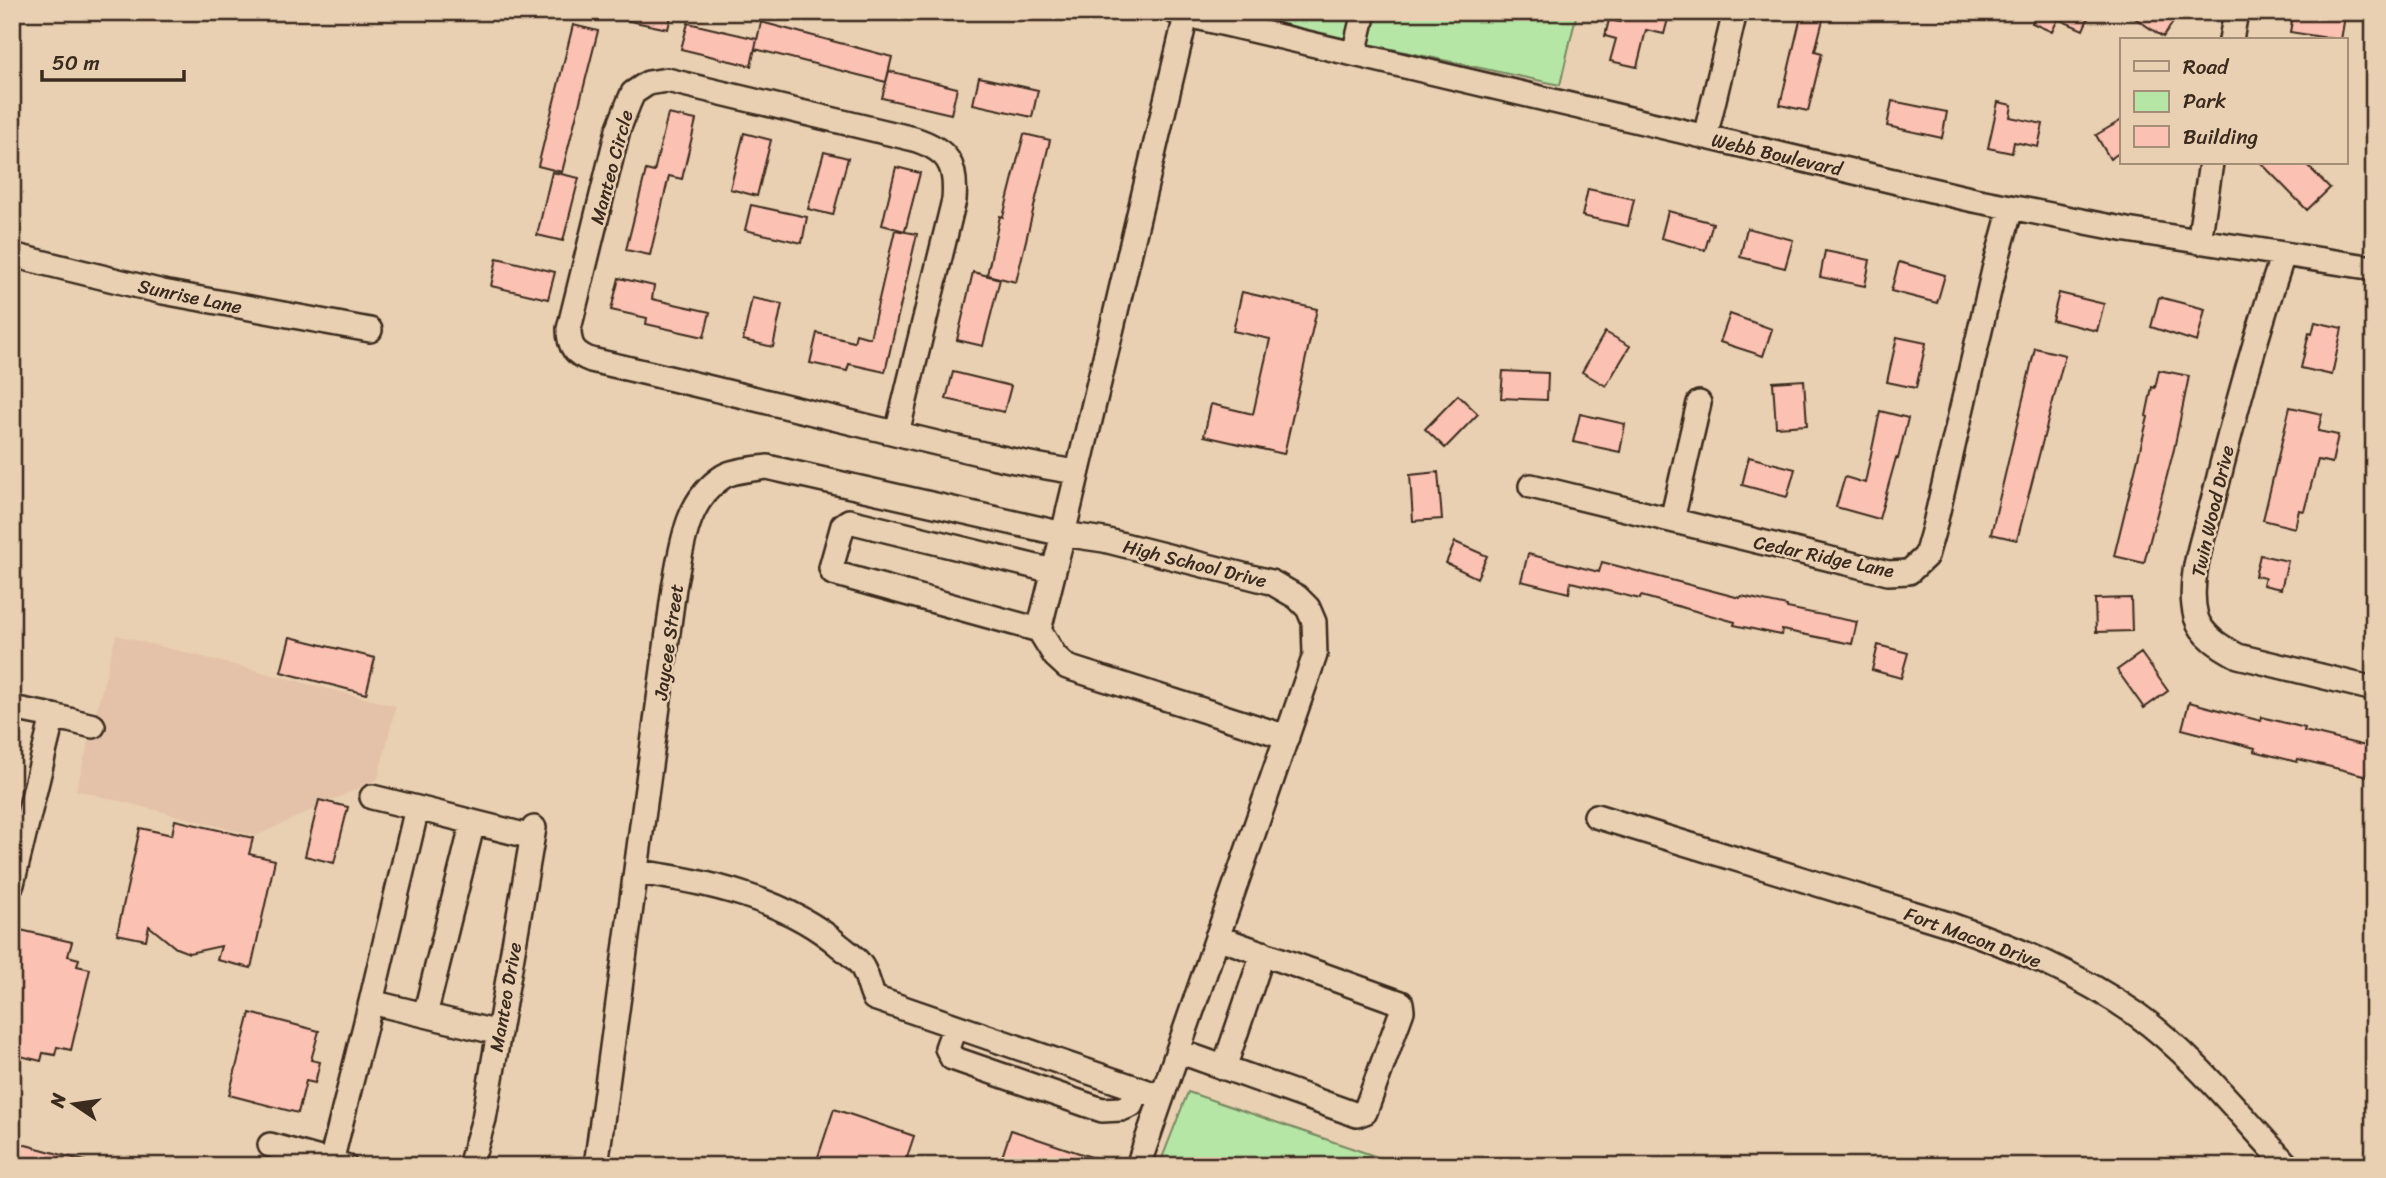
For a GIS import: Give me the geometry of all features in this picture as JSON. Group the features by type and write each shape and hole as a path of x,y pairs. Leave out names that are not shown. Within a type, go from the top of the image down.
{"street":[{"path":"1354,54 1364,12"},
{"path":"1705,137 1735,12"},
{"path":"2231,38 2236,12"},
{"path":"1038,630 1063,534 1182,13"},
{"name":"Webb Boulevard","path":"1182,13 2011,208 2199,242 2374,268"},
{"name":"Manteo Circle","path":"897,433 954,201 954,172 949,160 929,144 914,139 667,80 648,83 633,93 618,130 569,329 569,340 573,349 591,360 993,456 1077,472"},
{"path":"2199,242 2211,164"},
{"name":"Cedar Ridge Lane","path":"1531,486 1888,573 1909,572 1926,556 1934,528 2011,208"},
{"name":"Sunrise Lane","path":"12,255 163,292 370,330"},
{"name":"Twin Wood Drive","path":"2283,255 2235,411 2197,564 2193,601 2197,619 2206,635 2238,656 2374,689"},
{"path":"1672,520 1699,403"},
{"name":"Jaycee Street","path":"596,1166 674,588 688,520 703,495 725,475 767,467 1063,534"},
{"path":"1054,571 849,521 843,525 831,568 833,573 1038,630 1055,656 1067,667 1287,737"},
{"name":"High School Drive","path":"1063,534 1104,540 1271,582 1297,597 1308,608 1314,622 1315,654 1138,1166"},
{"path":"12,708 93,726"},
{"path":"12,884 53,716"},
{"path":"372,797 472,822 425,1015"},
{"path":"270,1145 338,1164 371,1002 417,808"},
{"name":"Fort Macon Drive","path":"1597,816 1948,924 1999,942 2048,964 2104,993 2138,1016 2179,1051 2288,1166"},
{"name":"Manteo Drive","path":"470,1166 484,1119 533,832 472,822"},
{"path":"636,872 664,875 768,902 795,914 828,936 861,965 874,998 1162,1097"},
{"path":"1178,1051 1357,1115 1365,1112 1402,1011 1401,1003 1217,937"},
{"path":"1224,1068 1263,953"},
{"path":"371,1002 499,1033"},
{"path":"955,1026 947,1048 952,1058 1102,1110 1121,1109 1131,1105 1137,1088"}],"shaded area":[{"path":"116,635 396,706 378,779 256,836 76,790"}],"green space":[{"path":"1220,12 1577,12 1560,85"},
{"path":"1188,1092 1404,1166 1159,1166"}],"building":[{"path":"620,12 672,12 668,29 620,19"},
{"path":"1802,12 1825,12 1815,51 1822,53 1808,111 1780,105"},
{"path":"2037,12 2091,12 2083,30 2058,19 2052,32 2032,23"},
{"path":"2126,12 2180,12 2163,37"},
{"path":"2302,12 2331,12 2345,16 2341,38 2290,32 2293,15 2301,17"},
{"path":"1647,13 1668,19 1664,34 1646,30 1637,67 1610,61 1616,39 1605,36 1609,20 1620,22 1622,14 1646,20"},
{"path":"761,22 892,57 886,82 755,49"},
{"path":"688,23 757,39 751,66 681,49"},
{"path":"573,25 598,31 562,172 538,166"},
{"path":"889,71 957,88 951,114 882,98"},
{"path":"979,77 1038,90 1032,117 973,104"},
{"path":"1892,101 1947,112 1942,138 1887,126"},
{"path":"1998,102 2012,105 2010,117 2043,124 2038,147 2014,142 2012,153 1988,148"},
{"path":"668,114 696,120 682,179 669,176 650,255 626,250 646,170 654,172"},
{"path":"2120,121 2120,152 2110,159 2096,135"},
{"path":"744,133 771,140 757,196 730,189"},
{"path":"1024,134 1050,140 1016,282 987,275 1000,216 1003,217"},
{"path":"824,152 848,158 833,215 808,209"},
{"path":"2262,164 2306,164 2330,188 2307,210"},
{"path":"896,167 920,173 905,231 882,225"},
{"path":"552,172 579,178 563,241 537,235"},
{"path":"1588,189 1634,199 1628,226 1582,216"},
{"path":"751,205 807,217 802,243 745,230"},
{"path":"1668,211 1713,223 1705,250 1661,238"},
{"path":"1747,228 1793,240 1785,268 1740,257"},
{"path":"895,230 917,234 885,372 849,364 847,371 810,363 817,333 854,342 856,334 870,338"},
{"path":"1825,251 1870,260 1865,286 1820,277"},
{"path":"497,258 555,272 548,299 491,286"},
{"path":"1899,262 1945,275 1937,303 1891,291"},
{"path":"973,272 1000,279 983,346 957,340"},
{"path":"619,278 654,286 652,299 710,312 704,337 646,324 647,318 611,310"},
{"path":"1242,292 1317,309 1284,454 1204,436 1211,404 1253,414 1270,339 1233,331"},
{"path":"2059,293 2104,304 2097,331 2052,320"},
{"path":"2159,297 2205,309 2197,342 2151,327"},
{"path":"752,298 782,304 773,347 743,340"},
{"path":"1730,314 1772,329 1763,356 1720,342"},
{"path":"2315,322 2342,328 2332,375 2301,368 2309,333 2312,334"},
{"path":"1605,332 1630,346 1606,386 1582,372"},
{"path":"1897,337 1926,343 1916,388 1887,382"},
{"path":"2035,348 2065,355 2017,540 1991,534"},
{"path":"2159,370 2189,376 2174,449 2144,563 2114,556 2148,417 2146,416 2152,387 2155,388"},
{"path":"1503,371 1548,373 1547,400 1501,398"},
{"path":"953,372 1011,386 1004,412 946,399"},
{"path":"1804,380 1807,425 1776,427 1773,382"},
{"path":"1458,395 1478,414 1445,448 1425,429"},
{"path":"2290,407 2322,414 2318,431 2338,435 2332,463 2318,460 2304,511 2299,510 2295,528 2263,520"},
{"path":"1880,411 1908,418 1879,519 1836,507 1845,477 1865,483"},
{"path":"1580,414 1625,424 1620,452 1573,442"},
{"path":"1749,457 1795,469 1787,497 1742,485"},
{"path":"1438,472 1442,519 1413,521 1410,475"},
{"path":"1455,542 1487,556 1477,578 1446,563"},
{"path":"1528,554 1599,572 1602,562 1740,598 1741,596 1857,622 1852,644 1782,630 1781,635 1734,625 1735,622 1641,596 1640,599 1571,582 1569,593 1521,581"},
{"path":"2260,555 2288,561 2281,589 2263,585 2265,578 2255,576"},
{"path":"2131,598 2132,631 2096,632 2095,599"},
{"path":"290,637 375,658 366,694 281,672"},
{"path":"1878,645 1908,653 1901,678 1872,670"},
{"path":"2141,653 2168,691 2144,708 2117,670"},
{"path":"2189,702 2261,721 2262,717 2305,728 2304,731 2374,748 2368,776 2298,759 2297,762 2182,729"},
{"path":"319,800 348,807 334,863 305,856"},
{"path":"175,820 253,838 249,854 275,860 251,968 217,960 221,946 189,953 176,948 149,926 146,940 117,934 140,828 172,835"},
{"path":"12,928 72,942 68,956 79,959 77,966 90,969 71,1050 57,1047 55,1055 43,1053 41,1061 12,1054"},
{"path":"250,1013 319,1031 311,1060 320,1062 315,1083 306,1081 298,1113 229,1095"},
{"path":"834,1109 914,1136 904,1166 815,1166"},
{"path":"1011,1130 1109,1163 1109,1166 999,1166"},
{"path":"22,1144 85,1161 85,1166 17,1166"}]}
